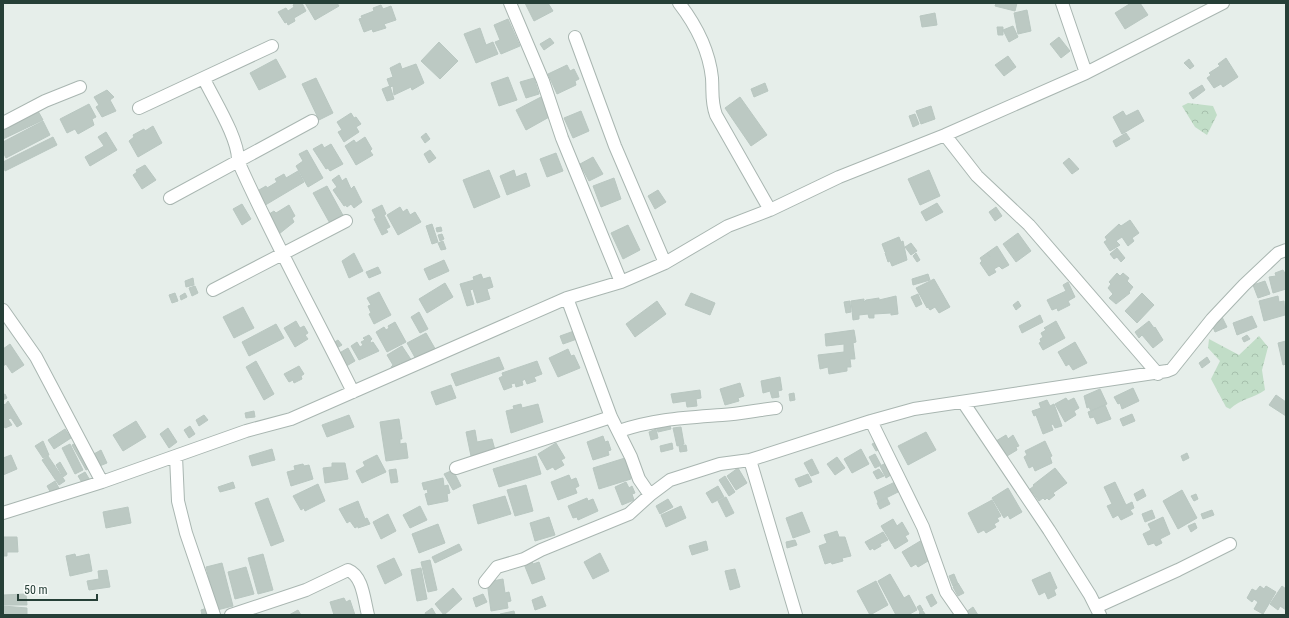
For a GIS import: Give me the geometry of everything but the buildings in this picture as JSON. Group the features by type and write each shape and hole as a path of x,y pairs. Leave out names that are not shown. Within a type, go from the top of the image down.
{"street":[{"path":"510,3 543,81 562,138 621,282"},
{"path":"679,3 699,32 707,54 712,79 712,102 716,115 770,210"},
{"path":"1062,3 1086,73"},
{"path":"3,513 102,482 246,431 291,419 567,298 621,282 665,263 728,226 770,210 839,178 945,135 1086,73 1223,3"},
{"path":"575,37 615,146 665,263"},
{"path":"139,108 272,46"},
{"path":"204,79 233,139 238,152 238,161 263,216 353,392"},
{"path":"3,122 45,101 80,87"},
{"path":"170,198 312,121"},
{"path":"945,135 977,176 1029,225 1158,374"},
{"path":"213,290 346,221"},
{"path":"484,582 497,567 524,559 629,514 650,495 670,480 720,464 750,460 871,421 914,409 1158,374 1172,369 1212,319 1244,285 1278,253 1286,250"},
{"path":"567,298 611,417 631,457 639,479 650,495"},
{"path":"3,310 39,363 102,482"},
{"path":"962,402 1049,530 1098,611 1138,589 1230,544"},
{"path":"619,431 645,423 685,416 723,415 776,408"},
{"path":"456,468 611,417"},
{"path":"871,421 923,527 946,592 962,615"},
{"path":"176,456 178,501 186,533 214,615"},
{"path":"750,460 796,615"},
{"path":"231,615 306,590 348,570 357,576 368,615"}],"green space":[{"path":"1188,103 1213,106 1217,115 1207,135 1195,127 1182,106"},
{"path":"1259,336 1268,347 1262,370 1265,390 1238,403 1230,409 1226,407 1211,379 1220,361 1208,348 1209,339 1239,355"}]}
